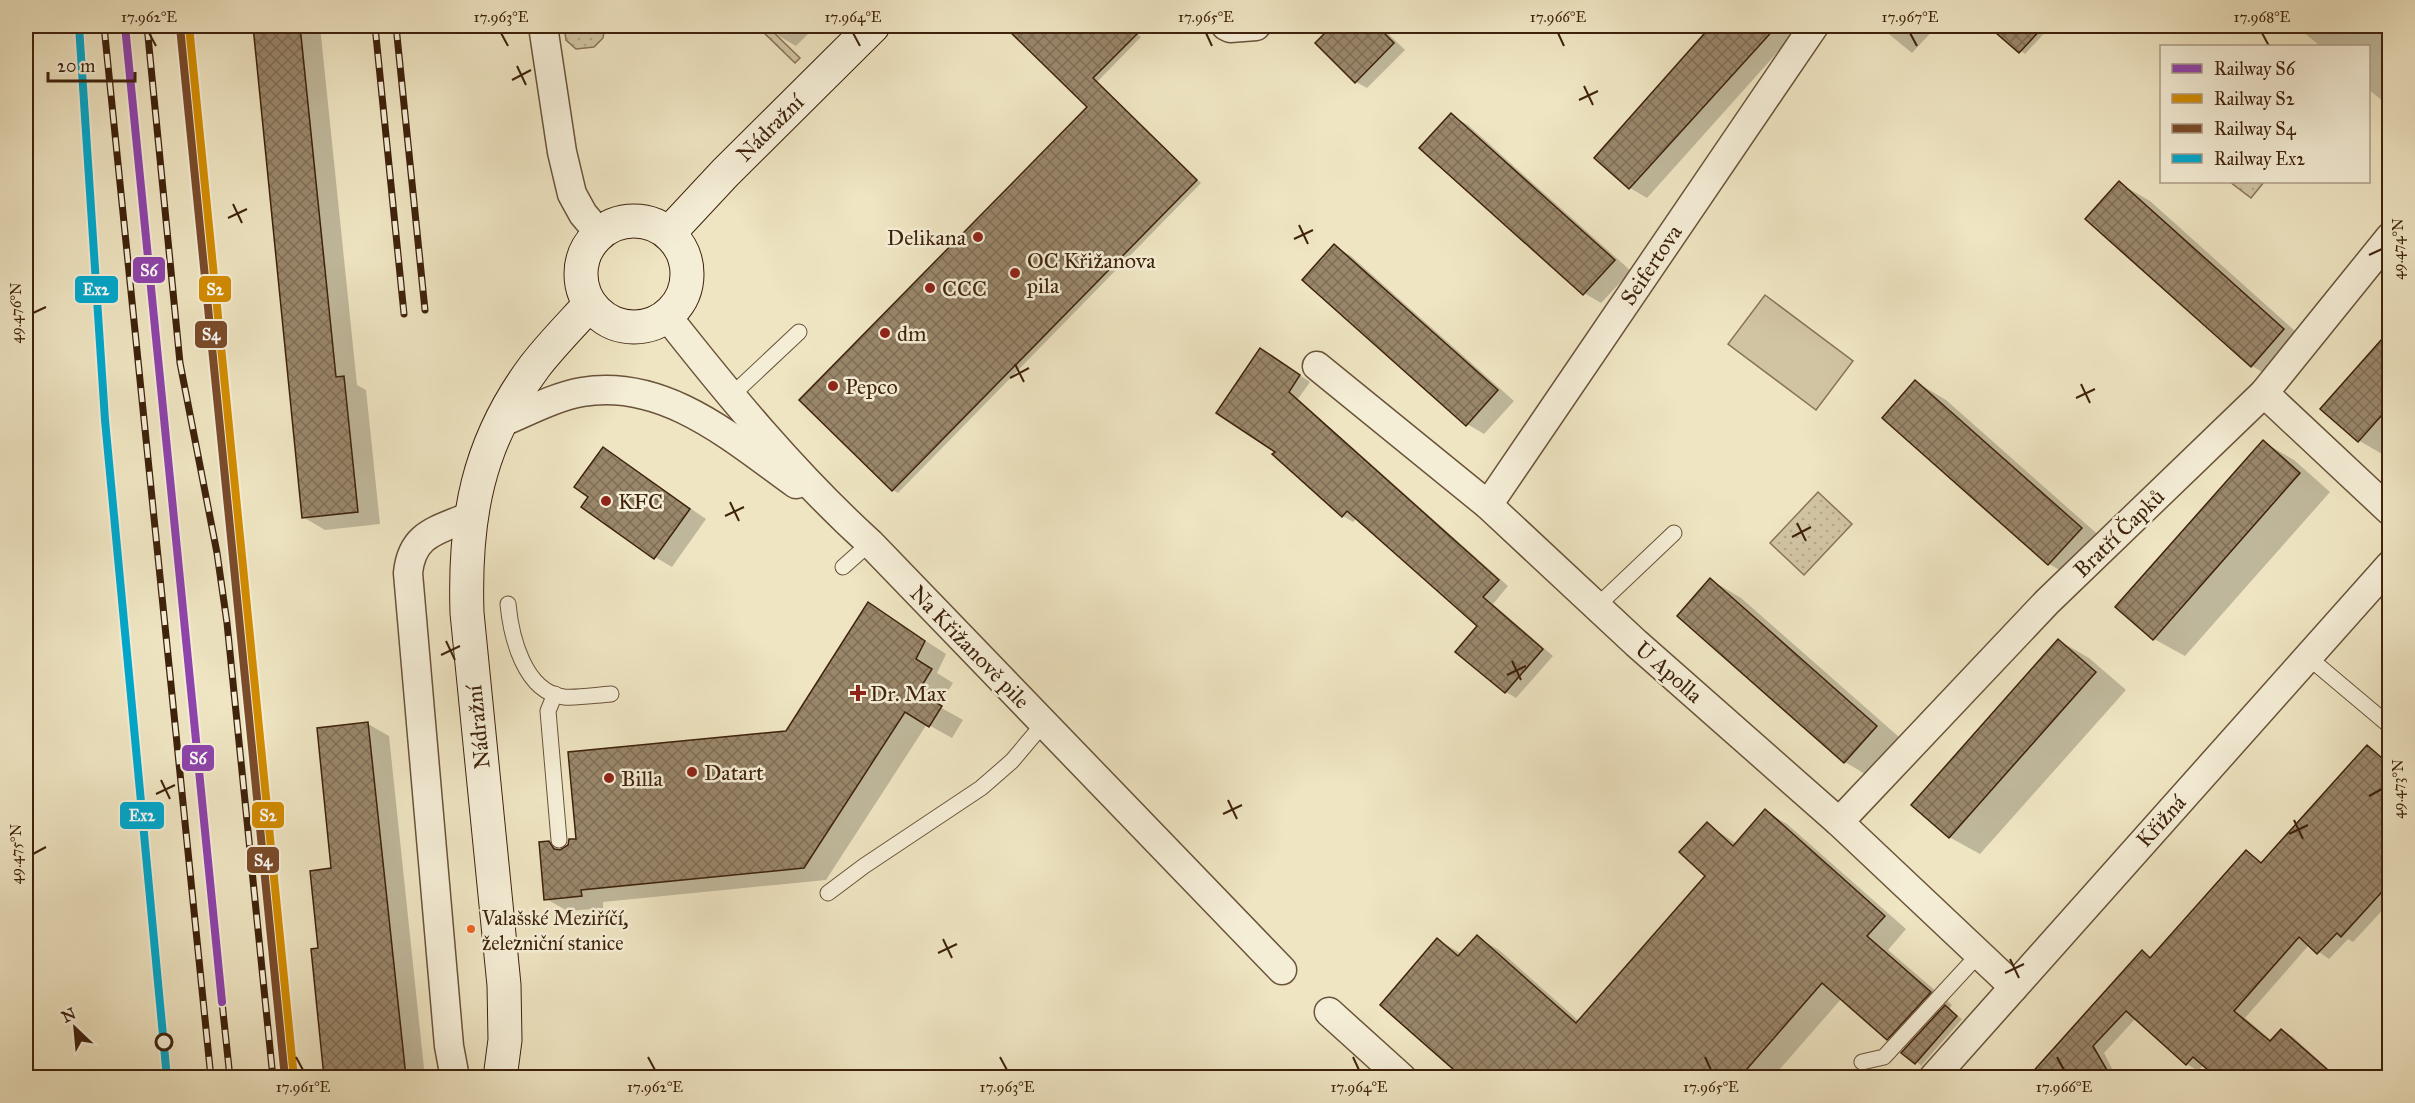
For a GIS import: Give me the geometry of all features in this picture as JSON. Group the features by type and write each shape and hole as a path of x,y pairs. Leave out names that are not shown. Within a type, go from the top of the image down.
{"main road":[{"name":"Nádražní","path":"669,233 725,173 873,26"},
{"path":"634,220 652,224 669,233 681,250 687,270 680,300 666,315 651,324 626,326 603,316 591,304 582,284 581,273 586,251 599,233 615,224 634,220"},
{"name":"Nádražní","path":"500,1077 505,1040 504,994 467,613 466,560 470,516 482,468 500,423 514,397 537,363 591,304"}],"street":[{"path":"543,26 562,152 572,194 582,213 599,233"},
{"path":"1226,26 1230,28 1256,26"},
{"name":"Seifertova","path":"1488,506 1814,26"},
{"name":"Bratří Čapků","path":"1839,822 2048,602 2264,393 2390,237"},
{"name":"Na Křižanově pile","path":"666,315 732,395 837,513 870,543 1282,970"},
{"name":"U Apolla","path":"1317,366 1488,506 1596,607 1839,822 2014,987"},
{"path":"500,423 580,393 602,390 637,392 670,403 702,419 837,513"},
{"path":"2264,393 2390,511"},
{"path":"455,1077 449,1046 434,887 408,573 412,550 419,541 470,516"},
{"name":"Křižná","path":"1933,1077 2390,565"},
{"path":"1329,1012 1397,1076"}],"lane":[{"path":"732,395 799,332"},
{"path":"1596,607 1674,533"},
{"path":"843,567 870,543"},
{"path":"508,604 512,636 518,654 538,682 555,694 571,697 611,694"},
{"path":"2307,657 2390,726"},
{"path":"555,694 548,711 559,840"},
{"path":"828,893 864,866 981,788 1012,761 1044,723"},
{"path":"1862,1062 1884,1057 1979,954"}],"shaded area":[{"path":"564,26 605,26 603,38 594,47 576,49 566,40"},
{"path":"757,26 767,26 800,58 795,63"},
{"path":"2231,183 2263,183 2251,198"},
{"path":"1765,295 1853,361 1816,410 1728,344"},
{"path":"1818,492 1852,524 1804,575 1770,543"}],"building":[{"path":"253,26 300,26 336,377 344,376 358,512 302,518"},
{"name":"OC Křižanova pila","path":"1004,26 1145,26 1093,78 1197,180 892,491 799,400 1087,107"},
{"path":"1332,26 1377,26 1394,43 1355,83 1315,43"},
{"path":"1711,26 1777,26 1629,189 1594,158"},
{"path":"1988,26 2044,26 2019,53"},
{"path":"1451,113 1615,260 1583,295 1419,148"},
{"path":"2119,181 2284,329 2251,367 2085,219"},
{"path":"1334,244 1498,390 1466,426 1302,280"},
{"path":"2390,330 2390,406 2358,442 2320,409"},
{"path":"1260,348 1300,375 1289,392 1499,580 1483,597 1543,649 1505,693 1455,652 1477,626 1347,511 1342,517 1272,454 1275,452 1216,413"},
{"path":"1915,380 2082,528 2048,565 1882,418"},
{"path":"2263,440 2300,473 2153,640 2115,607"},
{"path":"603,447 690,509 654,559 581,507 588,497 574,487"},
{"path":"1710,578 1877,726 1844,763 1677,616"},
{"path":"868,602 925,641 916,659 932,669 918,692 942,706 929,727 905,712 804,868 581,890 582,896 544,900 539,842 549,841 554,849 560,850 568,845 569,839 576,839 568,752 786,731"},
{"path":"2058,639 2096,672 1949,838 1911,805"},
{"path":"368,722 406,1077 324,1077 311,949 318,948 310,871 331,868 317,728"},
{"path":"2367,745 2390,765 2390,883 2341,937 2337,933 2317,954 2299,937 2234,1011 2270,1041 2281,1029 2336,1077 2216,1077 2193,1057 2186,1065 2126,1011 2093,1046 2111,1077 2028,1077 2142,950 2150,958 2246,850 2261,863"},
{"path":"1765,809 1885,916 1867,936 1931,992 1887,1040 1822,983 1740,1077 1462,1077 1380,1005 1437,938 1458,956 1477,935 1576,1023 1705,876 1679,852 1707,822 1733,846"},
{"path":"1945,1005 1957,1016 1915,1064 1901,1053"}],"railway":[{"path":"104,26 211,1078"},
{"path":"147,26 180,363 217,553 227,623 273,1078"},
{"path":"375,26 404,314"},
{"path":"396,26 425,310"},
{"path":"222,1002 230,1078"}],"rail line":[{"name":"Ex2","path":"79,26 105,420 167,1078"},
{"name":"S6","path":"125,26 222,1002"},
{"name":"S2","path":"189,26 294,1078"},
{"name":"S4","path":"180,27 285,1078"}],"place":[{"name":"Delikana","path":"978,237"},
{"name":"OC Křižanova pila","path":"1015,273"},
{"name":"CCC","path":"930,288"},
{"name":"dm","path":"885,333"},
{"name":"Pepco","path":"833,386"},
{"name":"KFC","path":"606,501"},
{"name":"Dr. Max","path":"858,693"},
{"name":"Datart","path":"692,772"},
{"name":"Billa","path":"609,778"},
{"name":"Valašské Meziříčí, železniční stanice","path":"471,929"}]}
